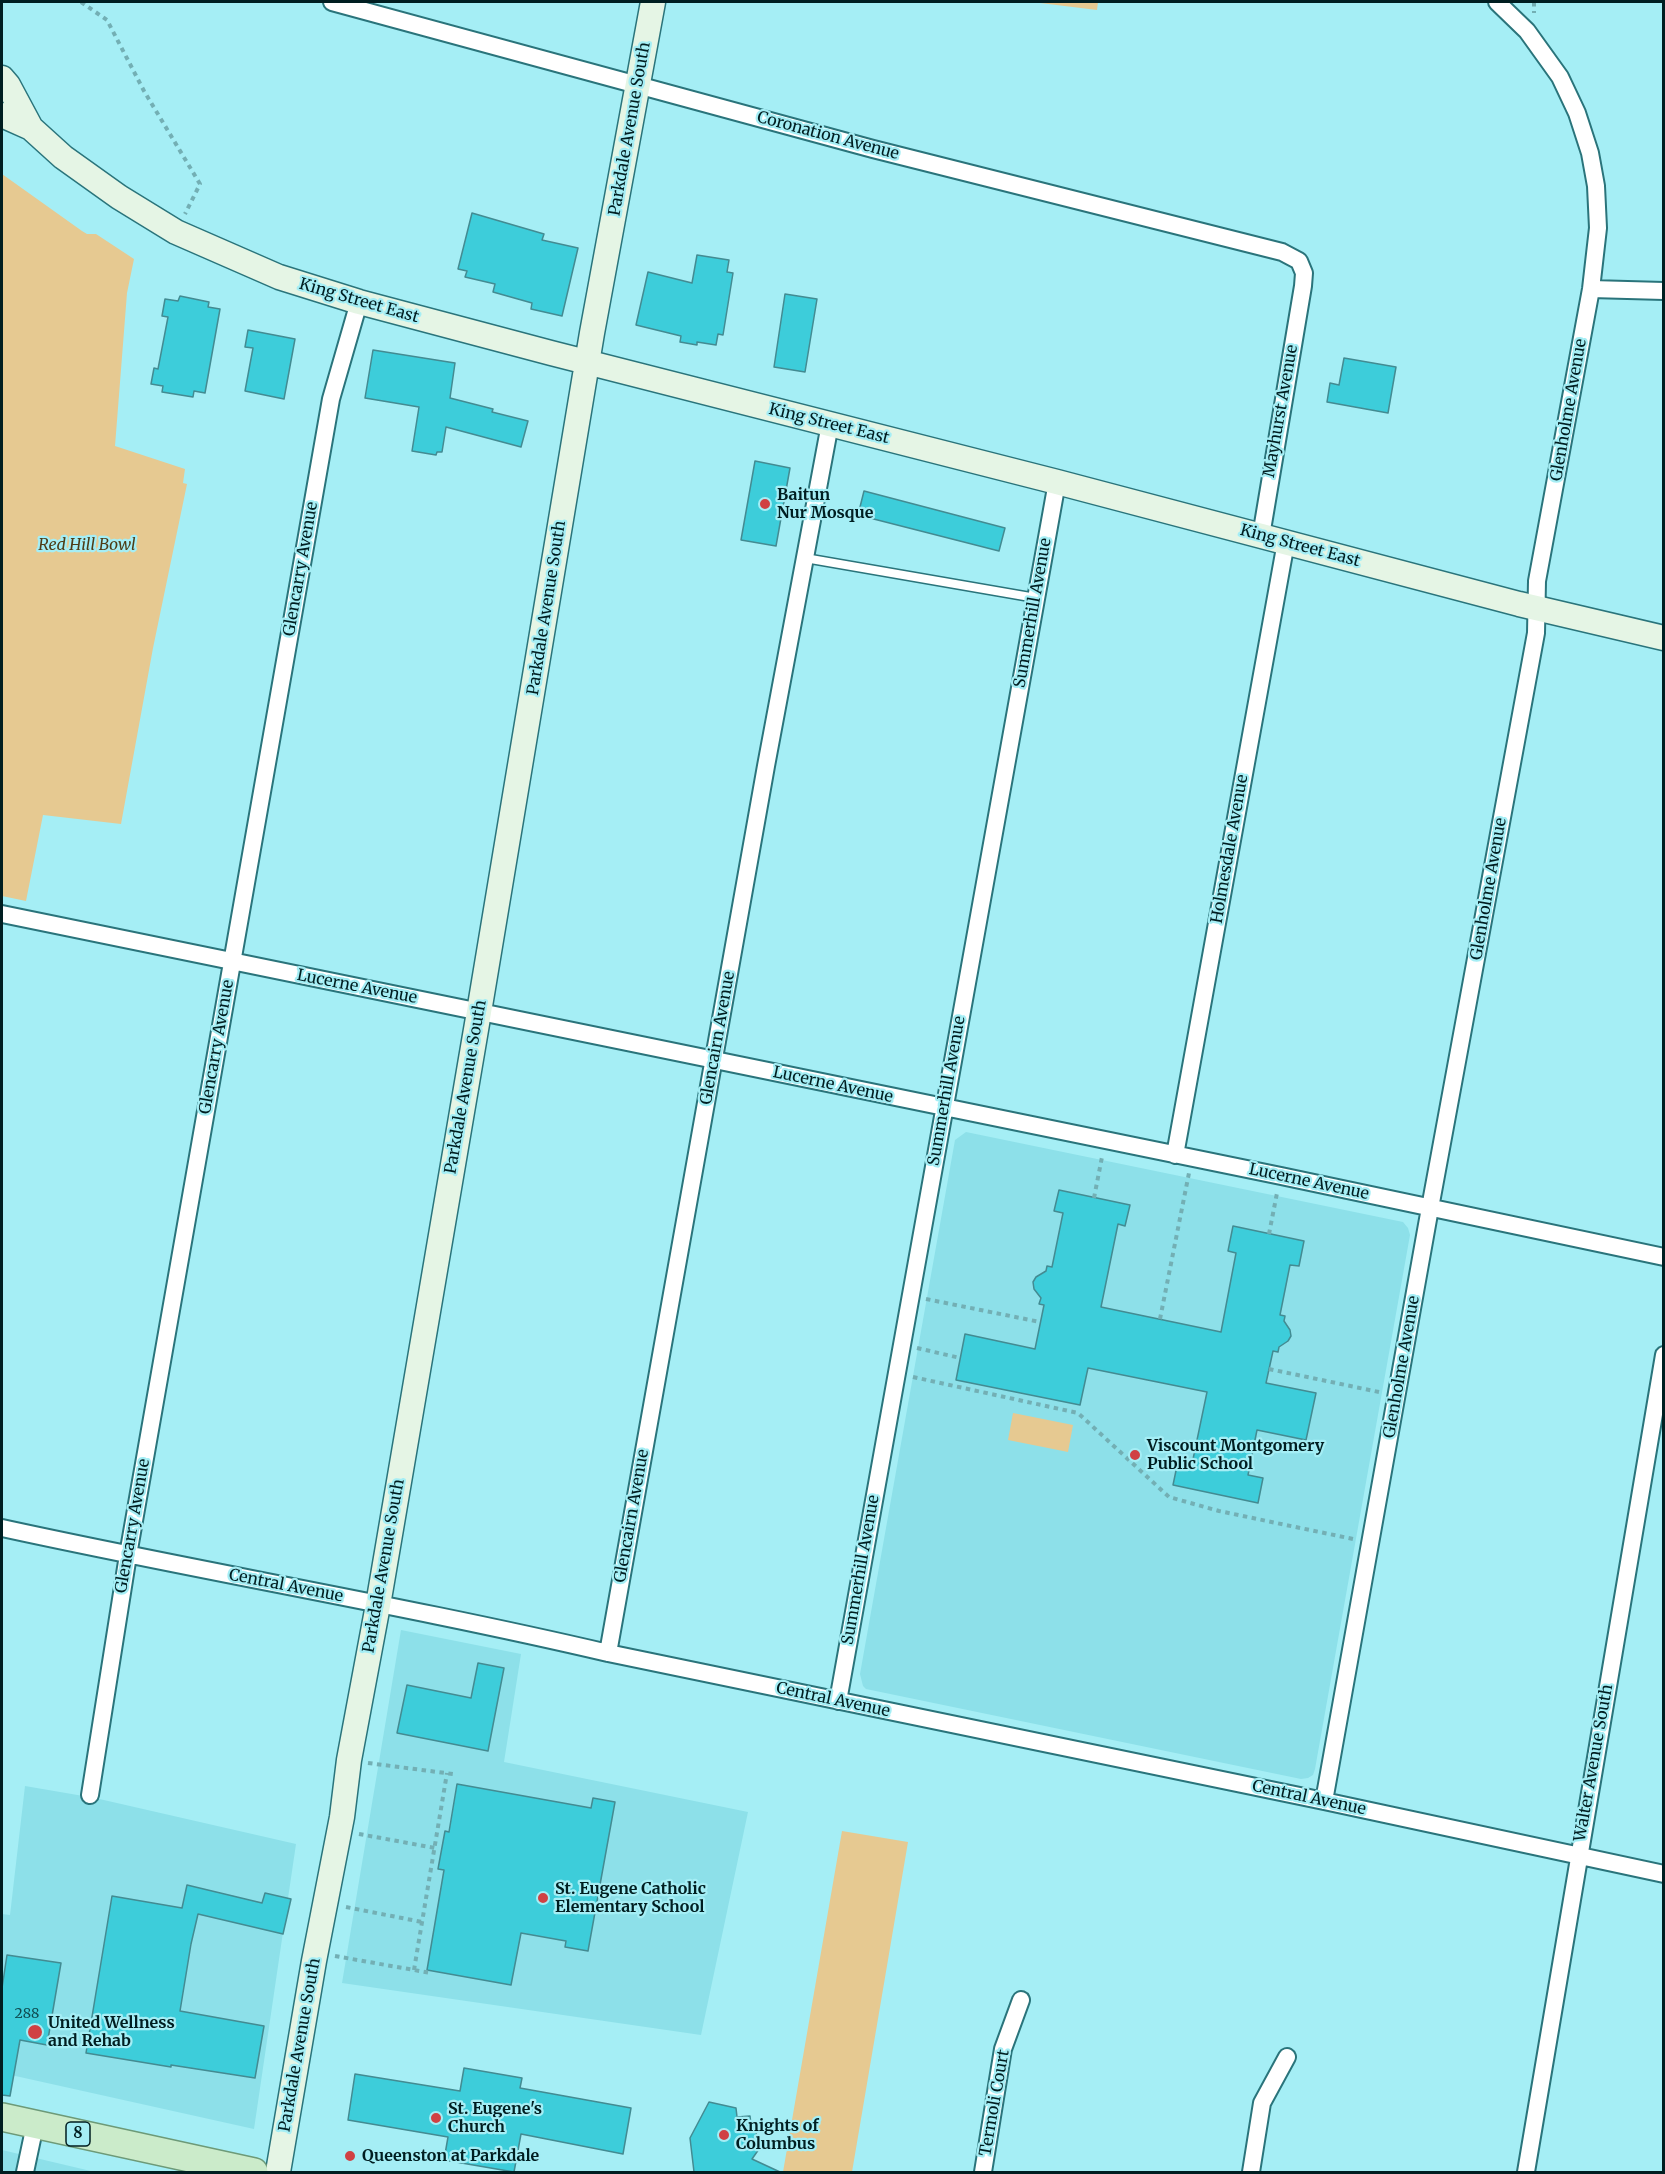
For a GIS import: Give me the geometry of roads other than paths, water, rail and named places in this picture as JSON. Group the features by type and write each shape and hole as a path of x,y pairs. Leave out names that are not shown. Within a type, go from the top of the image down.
{"main road":[{"name":"Parkdale Avenue South","path":"278,2172 378,1605 588,362 652,2"},
{"name":"King Street East","path":"2,78 31,128"},
{"name":"King Street East","path":"2,115 31,128 63,157 119,197 176,232 279,277 359,302 588,362 1536,608 1664,638"},
{"name":"8","path":"2,2117 254,2172"}],"street":[{"name":"Coronation Avenue","path":"332,2 873,149 1282,252 1299,261 1304,273 1303,286"},
{"name":"Glenholme Avenue","path":"1324,1801 1536,633 1537,581 1591,289 1598,228 1596,186 1590,153 1577,113 1560,77 1527,32 1497,2"},
{"name":"Mayhurst Avenue","path":"1261,536 1303,286"},
{"path":"1591,289 1664,291"},
{"name":"Glencarry Avenue","path":"90,1795 128,1555 331,399 359,302"},
{"name":"Glencairn Avenue","path":"608,1653 830,424"},
{"name":"Summerhill Avenue","path":"838,1701 1057,482"},
{"name":"Holmesdale Avenue","path":"1175,1155 1286,542"},
{"name":"Lucerne Avenue","path":"2,914 1281,1176 1664,1257"},
{"name":"Walter Avenue South","path":"1526,2172 1664,1354"},
{"name":"Central Avenue","path":"2,1528 496,1627 608,1653 1324,1801 1664,1874"},
{"name":"Termoli Court","path":"983,2172 1003,2049 1021,2000"},
{"path":"1251,2172 1263,2103 1287,2057"},
{"path":"25,2172 35,2125"}],"lane":[{"path":"805,558 1036,598"}],"place":[{"name":"Baitun Nur Mosque","path":"765,504"},
{"name":"Viscount Montgomery Public School","path":"1135,1455"},
{"name":"St. Eugene Catholic Elementary School","path":"543,1898"},
{"name":"United Wellness and Rehab","path":"35,2032"},
{"name":"St. Eugene's Church","path":"436,2118"},
{"name":"Knights of Columbus","path":"724,2135"},
{"name":"Queenston at Parkdale","path":"350,2156"}],"park label":[{"name":"Red Hill Bowl","path":"87,545"}]}
